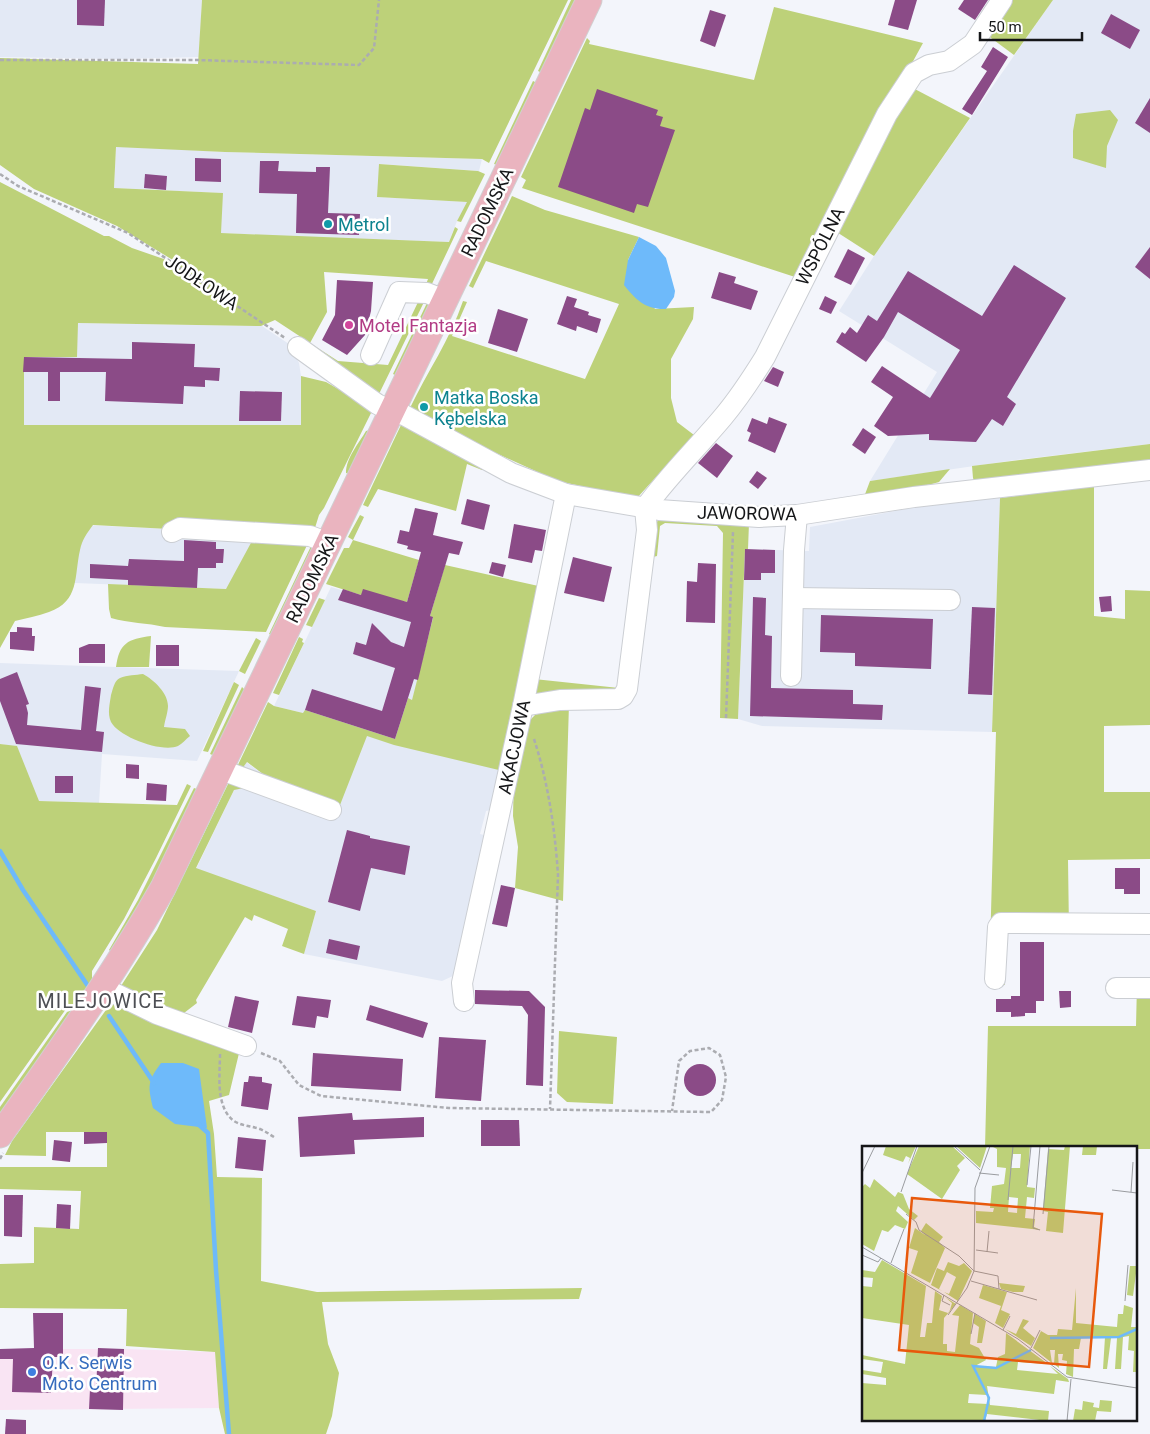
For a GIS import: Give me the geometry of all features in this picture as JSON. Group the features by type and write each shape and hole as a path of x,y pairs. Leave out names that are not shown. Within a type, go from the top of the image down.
{"main road":[{"name":"RADOMSKA","path":"0,1135 103,986 162,888 393,412 589,0"}],"street":[{"name":"WSPÓLNA","path":"645,508 657,491 723,417 747,385 765,356 887,114 914,73 929,65 949,61 972,44 1002,0"},
{"path":"371,354 399,292 427,293 445,300"},
{"path":"298,347 378,404 393,412"},
{"name":"JAWOROWA","path":"393,412 404,415 511,473 566,494 645,508 759,517 797,515 914,497 1150,470"},
{"name":"AKACJOWA","path":"464,1001 462,983 523,706 566,494"},
{"path":"523,706 560,700 618,699 628,689 647,530 645,508"},
{"path":"791,676 797,515"},
{"path":"172,532 180,528 310,536 329,543"},
{"path":"793,598 950,600"},
{"path":"219,769 332,810"},
{"path":"995,979 998,926 1001,923 1150,924"},
{"path":"103,986 157,1014 246,1046"},
{"path":"1116,988 1150,988"}],"path":[{"path":"0,60 196,60 359,65 374,48 379,0"},
{"name":"JODŁOWA","path":"0,174 18,186 128,233 298,347"},
{"path":"726,718 733,515"},
{"path":"523,706 539,755 557,850 558,875 550,1109"},
{"path":"219,1037 220,1086 223,1107 233,1120 261,1129 274,1137"},
{"path":"246,1046 280,1061 299,1085 321,1096 449,1108 711,1112 722,1100 726,1077 720,1055 709,1048 690,1051 679,1061 672,1111"}],"shaded area":[{"path":"0,0 202,0 199,57 118,59 0,57"},
{"path":"1053,0 1150,0 1150,444 1016,460 870,481 937,372 839,311 874,256"},
{"path":"116,146 225,152 482,159 479,171 380,164 378,197 468,202 457,221 449,242 298,237 220,233 222,193 114,188"},
{"path":"77,323 262,326 289,344 299,363 301,376 301,425 23,425 24,357"},
{"path":"1000,498 992,732 762,726 738,719 745,549 809,551 810,527 938,503"},
{"path":"0,521 169,529 312,531 226,589 0,580"},
{"path":"331,587 433,617 423,662 356,642 353,654 395,667 394,672 418,680 412,700 409,698 503,771 495,809 486,811 480,834 488,836 455,975 442,981 304,954 316,911 196,869 234,790 250,775 244,766 246,762 267,777 303,713 274,706"},
{"path":"0,663 239,671 197,761 102,754 99,803 38,801 17,747 0,744"},
{"path":"0,1349 124,1349 215,1352 219,1408 0,1410"}],"green space":[{"path":"202,0 568,0 489,163 482,159 116,147 114,188 223,193 221,233 449,242 455,227 458,229 430,288 425,287 428,279 324,272 327,312 310,343 275,320 261,326 78,323 77,357 24,357 24,425 301,425 301,376 326,382 373,409 319,515 314,531 169,529 93,525 82,543 74,587 66,601 49,612 15,621 0,648 0,182 104,236 109,236 132,248 181,265 117,226 34,189 0,165 0,58 198,64"},
{"path":"571,0 580,0 544,74 538,71"},
{"path":"1007,0 1053,0 1014,55 983,32"},
{"path":"774,7 923,43 795,277 522,188 526,180 521,177 587,38 590,41 589,44 754,80"},
{"path":"533,81 539,84 497,165 494,164"},
{"path":"909,86 970,118 874,256 832,229"},
{"path":"1110,110 1118,120 1107,146 1106,168 1073,158 1073,131 1076,114"},
{"path":"379,164 478,171 485,174 461,222 457,221 467,202 377,197"},
{"path":"512,196 545,210 639,237 628,260 655,309 694,307 693,319 671,359 671,398 677,422 694,435 637,498 562,482 485,448 410,408 445,343 463,301 467,302 452,336 585,379 619,304 486,261 473,288 469,286"},
{"path":"419,300 424,302 378,396 312,350 310,343 338,361 388,365"},
{"path":"427,303 431,308 401,378 393,374"},
{"path":"408,424 483,465 482,470 467,464 456,511 378,489 368,507 363,505 401,425"},
{"path":"370,430 349,474 346,473 353,451 366,431"},
{"path":"1150,444 1150,464 975,483 973,478 972,466"},
{"path":"950,469 939,482 864,497 870,481"},
{"path":"1094,486 1094,616 1125,619 1125,590 1150,591 1150,725 1104,726 1104,792 1150,792 1150,859 1068,860 1069,931 1009,931 1003,935 1002,978 1005,985 989,985 996,732 992,732 1000,498"},
{"path":"360,515 364,517 353,540 348,537"},
{"path":"659,518 749,523 748,549 745,550 738,719 720,718 723,533 717,526 665,523 660,526 657,556 653,557"},
{"path":"353,540 419,560 407,602 361,595 326,584 344,548 349,548"},
{"path":"252,541 309,541 266,632 165,627 111,618 108,584 226,589"},
{"path":"313,542 318,544 274,636 269,634"},
{"path":"445,565 543,587 503,771 394,745 367,736 340,805 267,777 247,762 244,766 250,775 236,769 268,702 274,706 303,713 305,710 395,739 408,698 412,700 433,618 430,616"},
{"path":"319,598 325,600 312,627 306,625"},
{"path":"151,636 149,667 116,667 122,647 136,639"},
{"path":"299,637 303,639 302,642 304,643 279,695 273,693"},
{"path":"256,638 261,641 245,674 239,671"},
{"path":"143,674 156,683 166,696 168,711 164,727 185,729 190,736 178,746 171,748 162,747 142,742 123,733 111,722 109,715 111,695 116,681 126,676"},
{"path":"534,679 619,688 608,694 529,701"},
{"path":"234,682 239,685 208,752 203,751"},
{"path":"242,687 245,690 215,756 210,754"},
{"path":"569,704 563,901 515,888 518,847 513,816 514,773 528,722 535,715"},
{"path":"0,744 17,746 39,801 177,805 187,784 191,786 124,919 92,971 92,985 79,1004 66,1009 0,1102"},
{"path":"229,782 244,788 234,790 196,868 316,911 304,954 282,946 288,929 254,915 252,921 245,917 196,1000 197,1003 184,1013 177,1014 119,989 157,930"},
{"path":"194,788 202,791 114,954 109,950 138,900"},
{"path":"1137,984 1150,984 1150,1149 1138,1149 1138,1146 985,1146 988,1026 1136,1026"},
{"path":"111,1003 240,1049 229,1095 209,1101 214,1134 217,1177 262,1178 261,1281 317,1292 582,1288 579,1299 322,1302 328,1344 339,1373 332,1416 326,1434 225,1434 219,1408 215,1352 126,1346 127,1309 0,1308 0,1264 34,1263 34,1227 79,1229 81,1191 0,1189 0,1167 107,1167 107,1132 46,1132 46,1156 5,1155 12,1141"},
{"path":"83,1006 0,1120 0,1107 67,1012"},
{"path":"559,1031 617,1037 613,1104 567,1102 557,1093"}],"water":[{"path":"639,237 656,246 666,258 675,291 674,297 666,309 647,306 624,285 628,260"},
{"path":"161,1063 183,1063 199,1069 207,1128 175,1124 153,1108 150,1084 153,1075"}],"building":[{"path":"77,0 105,0 104,26 77,25"},
{"path":"895,0 917,0 908,30 888,25"},
{"path":"964,0 988,0 975,20 958,9"},
{"path":"710,10 726,15 715,47 700,41"},
{"path":"1111,14 1140,30 1130,49 1101,33"},
{"path":"993,47 1008,57 972,115 962,109 987,71 981,67"},
{"path":"597,89 658,110 656,115 663,117 660,126 675,130 648,207 637,204 634,213 558,187 585,108 590,110"},
{"path":"1150,98 1150,133 1135,123"},
{"path":"195,158 221,159 221,182 195,181"},
{"path":"260,161 279,161 278,171 316,172 316,167 330,167 328,213 360,214 359,235 296,233 297,194 259,193"},
{"path":"145,174 167,176 166,190 144,188"},
{"path":"1150,247 1150,279 1135,267"},
{"path":"848,249 865,258 851,285 834,277"},
{"path":"1014,265 1066,298 1007,397 1016,404 1003,426 992,419 976,442 929,440 929,434 888,436 874,426 893,397 871,382 882,366 930,398 960,350 898,312 884,337 866,362 836,342 842,332 845,334 850,327 857,333 868,315 877,321 908,271 982,316"},
{"path":"719,272 736,277 734,283 758,291 751,310 711,298"},
{"name":"Motel Fantazja","path":"337,280 373,282 371,311 365,335 347,355 322,340 335,315"},
{"path":"567,296 577,299 574,307 589,312 588,315 601,319 597,333 577,326 576,331 557,324"},
{"path":"825,296 837,302 831,314 819,309"},
{"path":"498,309 528,319 517,352 488,343"},
{"path":"132,342 195,344 194,367 220,368 219,381 205,380 205,387 184,386 183,404 105,401 106,372 60,372 60,401 48,401 48,372 23,372 24,357 132,359"},
{"path":"773,367 784,372 778,387 764,381"},
{"path":"240,391 282,392 281,421 239,421"},
{"path":"769,417 787,424 775,453 748,441 751,433 747,431 752,418 767,424"},
{"path":"863,428 876,437 865,454 852,445"},
{"path":"716,443 733,456 717,478 698,463"},
{"path":"757,471 767,478 758,489 749,482"},
{"path":"467,499 490,505 484,530 461,524"},
{"path":"415,508 438,513 433,535 463,542 459,555 449,553 430,616 433,617 418,680 414,679 395,739 305,710 312,689 382,711 395,668 353,654 356,642 366,645 372,623 391,642 404,647 411,622 338,600 343,589 361,595 363,589 407,602 421,552 407,549 408,546 397,543 400,530 409,532"},
{"path":"514,524 546,530 542,551 535,550 532,563 508,558"},
{"path":"184,540 216,542 216,549 224,549 223,563 216,563 216,568 198,568 197,588 128,585 128,580 90,578 90,564 128,566 129,559 184,561"},
{"path":"745,549 775,550 775,573 761,573 761,580 744,580"},
{"path":"573,557 612,567 604,602 564,593"},
{"path":"492,562 506,565 503,577 489,573"},
{"path":"698,563 716,564 715,623 686,622 687,581 697,582"},
{"path":"1111,596 1112,611 1101,612 1099,597"},
{"path":"753,597 766,598 765,635 772,636 771,688 853,690 853,704 883,705 882,720 750,716"},
{"path":"972,607 995,608 992,695 968,694"},
{"path":"821,615 933,619 931,669 855,666 855,653 820,652"},
{"path":"17,627 32,628 32,636 35,636 34,651 10,649 10,632 17,632"},
{"path":"89,644 105,644 105,663 79,663 79,648"},
{"path":"156,645 179,645 179,666 156,666"},
{"path":"17,672 29,704 26,705 28,713 27,725 81,730 85,686 101,688 96,731 104,732 102,752 16,744 0,701 0,679"},
{"path":"126,764 139,765 139,779 126,778"},
{"path":"55,776 73,776 73,793 55,793"},
{"path":"147,783 167,785 166,801 146,800"},
{"path":"347,830 370,836 370,838 410,846 405,875 371,868 360,911 328,902"},
{"path":"1115,868 1140,868 1140,894 1124,894 1124,889 1115,889"},
{"path":"501,885 515,888 507,927 492,924"},
{"path":"329,939 360,946 357,960 326,953"},
{"path":"1020,942 1044,942 1044,1001 1036,1001 1036,1013 1025,1013 1025,1016 1011,1017 1011,1012 996,1012 996,999 1011,999 1011,996 1020,996"},
{"path":"475,990 529,991 545,1007 543,1086 526,1085 528,1015 522,1006 475,1004"},
{"path":"1059,991 1071,991 1071,1007 1060,1008"},
{"path":"235,996 259,1001 252,1033 228,1027"},
{"path":"297,996 331,1000 328,1018 317,1016 315,1028 292,1025"},
{"path":"370,1005 428,1023 423,1038 366,1020"},
{"path":"439,1037 486,1040 481,1101 435,1098"},
{"path":"313,1053 403,1059 401,1091 311,1086"},
{"path":"700,1064 712,1068 716,1080 712,1092 700,1096 688,1092 684,1080 688,1068"},
{"path":"249,1076 262,1077 262,1082 272,1084 268,1110 241,1106 244,1082 248,1082"},
{"path":"352,1113 353,1120 424,1117 424,1137 354,1140 355,1154 300,1157 298,1117"},
{"path":"481,1120 519,1120 520,1146 481,1146"},
{"path":"84,1132 107,1132 107,1143 84,1144"},
{"path":"238,1137 266,1140 263,1171 235,1168"},
{"path":"54,1140 72,1142 70,1162 52,1160"},
{"path":"4,1195 23,1195 22,1237 4,1236"},
{"path":"57,1204 71,1205 70,1229 56,1228"},
{"path":"33,1313 63,1313 63,1357 53,1357 51,1393 12,1392 13,1359 0,1359 0,1349 34,1348"},
{"path":"98,1348 124,1349 123,1410 89,1409 90,1389 96,1390"},
{"path":"6,1419 26,1420 26,1434 5,1434"}],"waterway":[{"path":"0,851 23,890 88,986"},
{"path":"109,1016 154,1083"},
{"path":"198,1124 208,1133 216,1270 229,1434"}],"place":[{"name":"Metrol","path":"328,224"},
{"name":"Motel Fantazja","path":"349,325"},
{"name":"Matka Boska Kębelska","path":"424,407"},
{"name":"O.K. Serwis Moto Centrum","path":"32,1372"}],"district":[{"name":"MILEJOWICE","path":"101,1001"}]}
